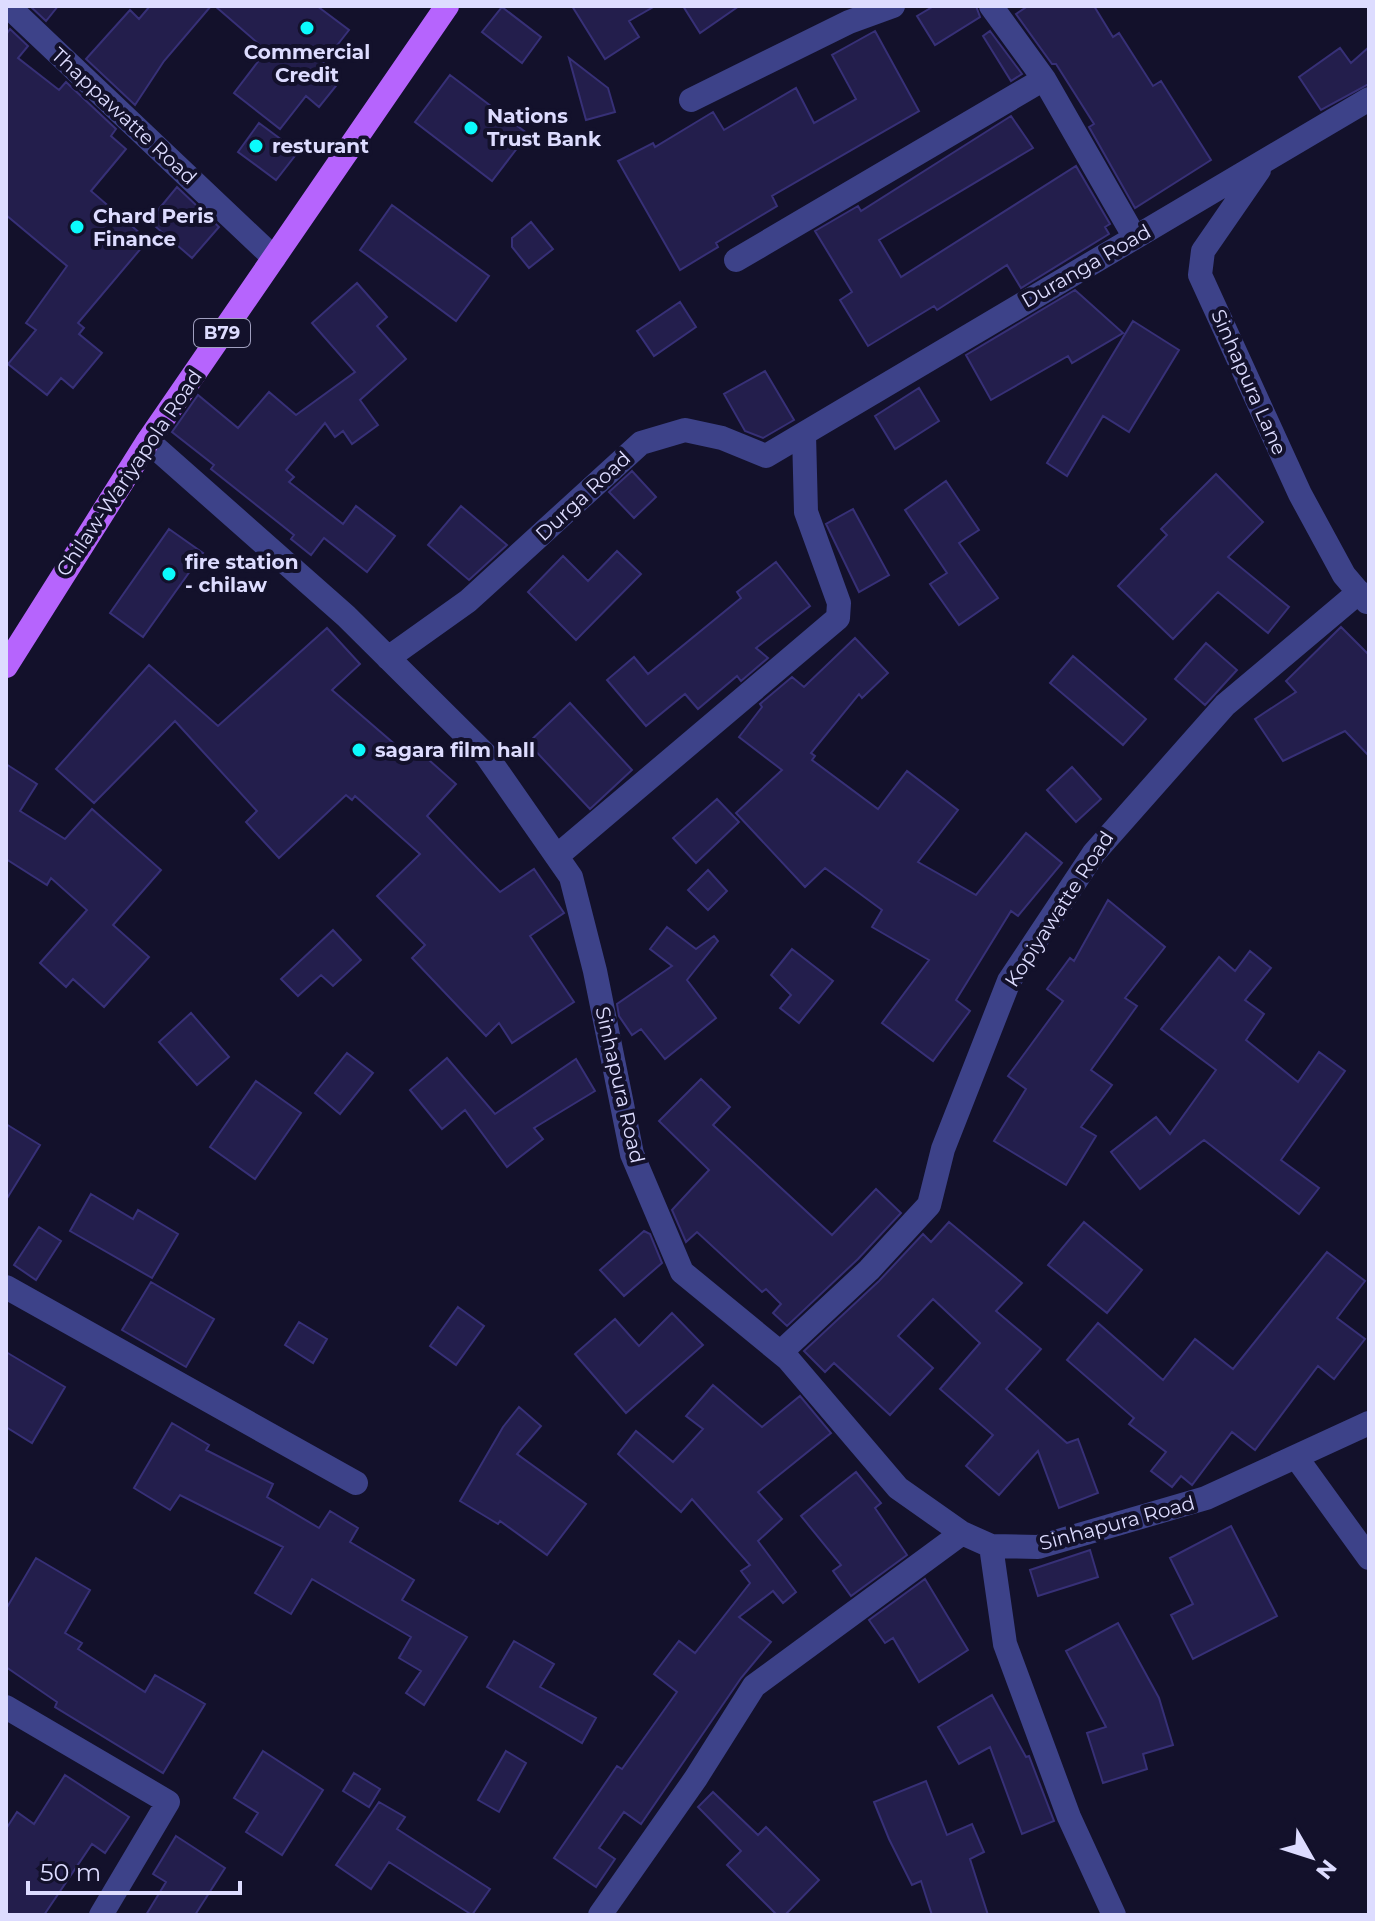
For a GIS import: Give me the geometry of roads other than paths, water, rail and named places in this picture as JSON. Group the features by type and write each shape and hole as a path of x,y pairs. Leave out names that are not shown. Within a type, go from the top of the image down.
{"main road":[{"name":"Chilaw-Wariyapola Road","path":"6,666 148,441 447,6"}],"street":[{"name":"Thappawatte Road","path":"8,6 274,258"},
{"path":"691,100 849,22 893,6"},
{"path":"991,6 1044,79 1134,236"},
{"path":"736,260 1044,79"},
{"name":"Duranga Road","path":"804,434 1369,99"},
{"name":"Sinhapura Lane","path":"1268,159 1224,217 1203,251 1200,275 1300,494 1344,575 1364,598"},
{"name":"Durga Road","path":"388,658 468,601 641,443 685,430 722,438 766,456 804,434"},
{"path":"557,856 838,618 839,603 806,512 804,434"},
{"name":"Sinhapura Road","path":"148,441 346,616 486,755 571,877 595,971 632,1154 682,1272 781,1352 844,1421 898,1488 962,1533 991,1546 1038,1547 1206,1498 1369,1423"},
{"name":"Kopiyawatte Road","path":"781,1352 869,1270 929,1205 943,1149 1009,981 1094,853 1225,705 1364,598"},
{"path":"6,1287 356,1483"},
{"path":"1296,1457 1369,1558"},
{"path":"600,1915 696,1778 754,1686 962,1533"},
{"path":"991,1546 1005,1644 1069,1817 1114,1915"},
{"path":"6,1707 168,1802 101,1915"}],"place":[{"name":"Commercial Credit","path":"307,28"},
{"name":"Nations Trust Bank","path":"471,128"},
{"name":"resturant","path":"256,146"},
{"name":"Chard Peris Finance","path":"77,227"},
{"name":"fire station - chilaw","path":"169,574"},
{"name":"sagara film hall","path":"359,750"}]}
